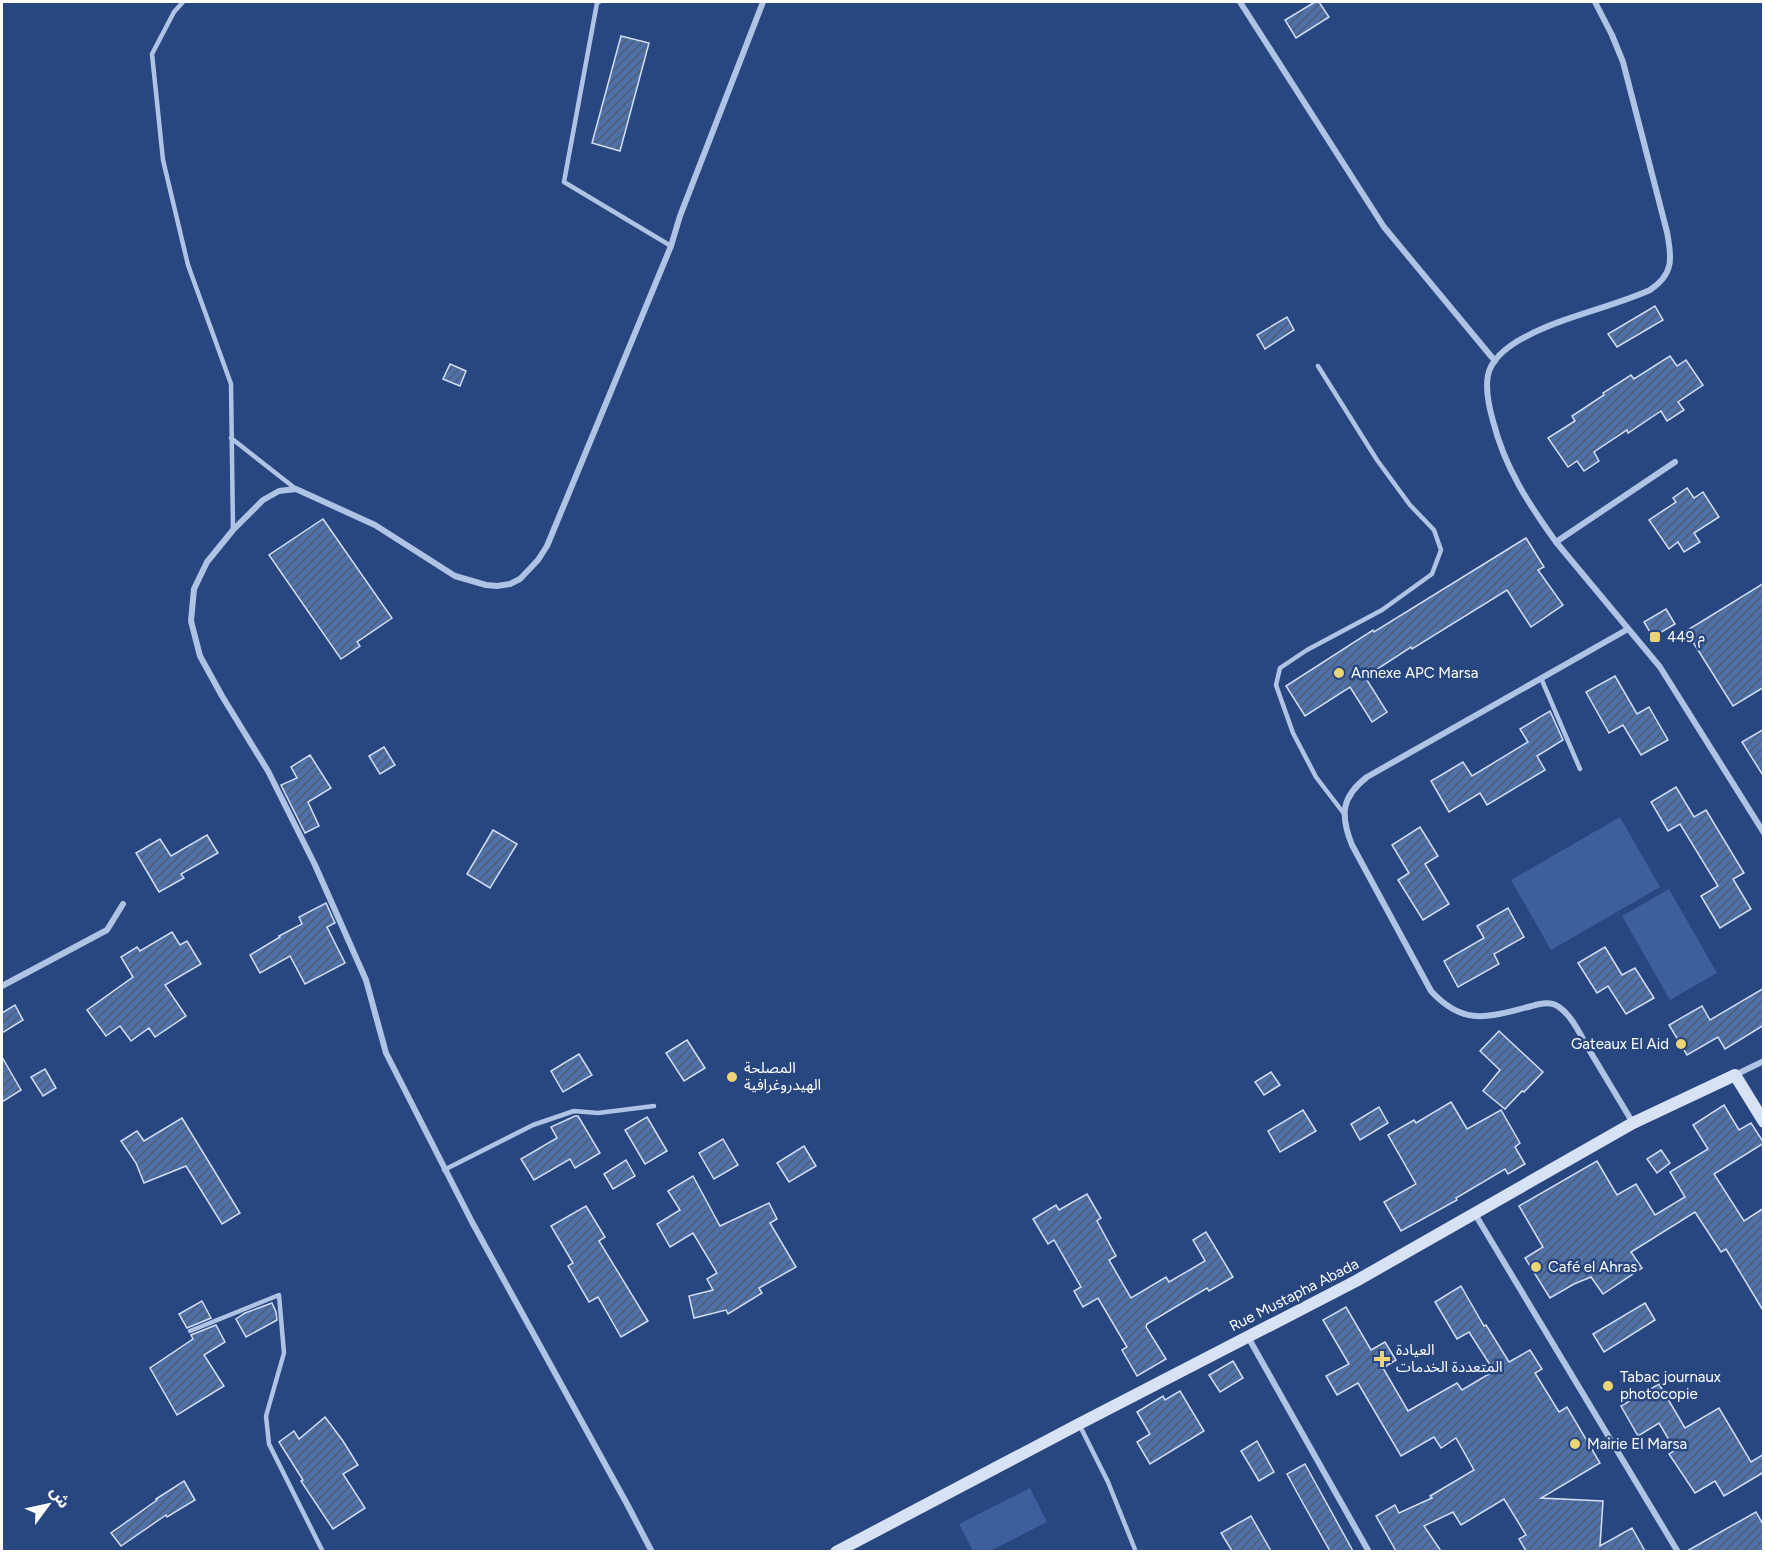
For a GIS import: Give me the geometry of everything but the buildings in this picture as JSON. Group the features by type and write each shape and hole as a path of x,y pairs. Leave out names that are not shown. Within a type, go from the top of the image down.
{"main road":[{"name":"Rue Mustapha Abada","path":"836,1551 1356,1281 1633,1123 1735,1075"},
{"path":"1735,1075 1764,1122"}],"street":[{"path":"652,1551 444,1170 386,1053 366,980 315,864 268,771 200,656 191,621 194,589 207,562 232,530 263,500 279,491 296,489 375,525 455,576 486,585 510,584 520,579 538,560 546,546 671,246 680,216 763,2"},
{"path":"1240,2 1384,227 1495,361"},
{"path":"1595,2 1612,34 1623,62 1667,232 1670,248 1669,268 1659,284 1650,290 1527,336 1502,352 1488,374 1487,391 1490,410 1504,455 1526,499 1556,542 1660,667 1764,833"},
{"path":"1556,542 1675,462"},
{"path":"1628,629 1367,777 1350,792 1345,815 1346,830 1352,844 1431,991 1441,1002 1456,1011 1471,1016 1487,1017 1539,1004 1557,1005 1571,1020 1633,1123"},
{"path":"2,986 107,930 123,904"},
{"name":"Rue Mustapha Abada","path":"1735,1075 1764,1061"},
{"path":"1475,1214 1678,1551"},
{"path":"1248,1337 1369,1551"}],"lane":[{"path":"183,2 174,12 152,54 163,160 188,265 231,384 232,530"},
{"path":"597,2 564,182 671,246"},
{"path":"1318,366 1377,460 1410,505 1434,530 1441,550 1432,574 1382,610 1307,650 1280,668 1276,685 1293,733 1316,777 1345,815"},
{"path":"231,438 296,489"},
{"path":"1541,678 1580,769"},
{"path":"444,1170 533,1125 574,1111 598,1113 654,1106"},
{"path":"190,1331 279,1295 284,1353 266,1416 269,1444 323,1551"},
{"path":"1079,1424 1108,1482 1136,1551"}],"shaded area":[{"path":"1620,817 1660,887 1551,950 1511,880"},
{"path":"1669,889 1717,973 1670,1000 1622,916"},
{"path":"1030,1488 1047,1522 990,1551 973,1551 959,1524"}],"place":[{"name":"م 449","path":"1655,637"},
{"name":"Annexe APC Marsa","path":"1339,673"},
{"name":"Gateaux El Aid","path":"1681,1044"},
{"name":"المصلحة الهيدروغرافية","path":"732,1077"},
{"name":"Café el Ahras","path":"1536,1267"},
{"name":"العيادة المتعددة الخدمات","path":"1382,1359"},
{"name":"Tabac journaux photocopie","path":"1608,1386"},
{"name":"Mairie El Marsa","path":"1575,1444"}]}
